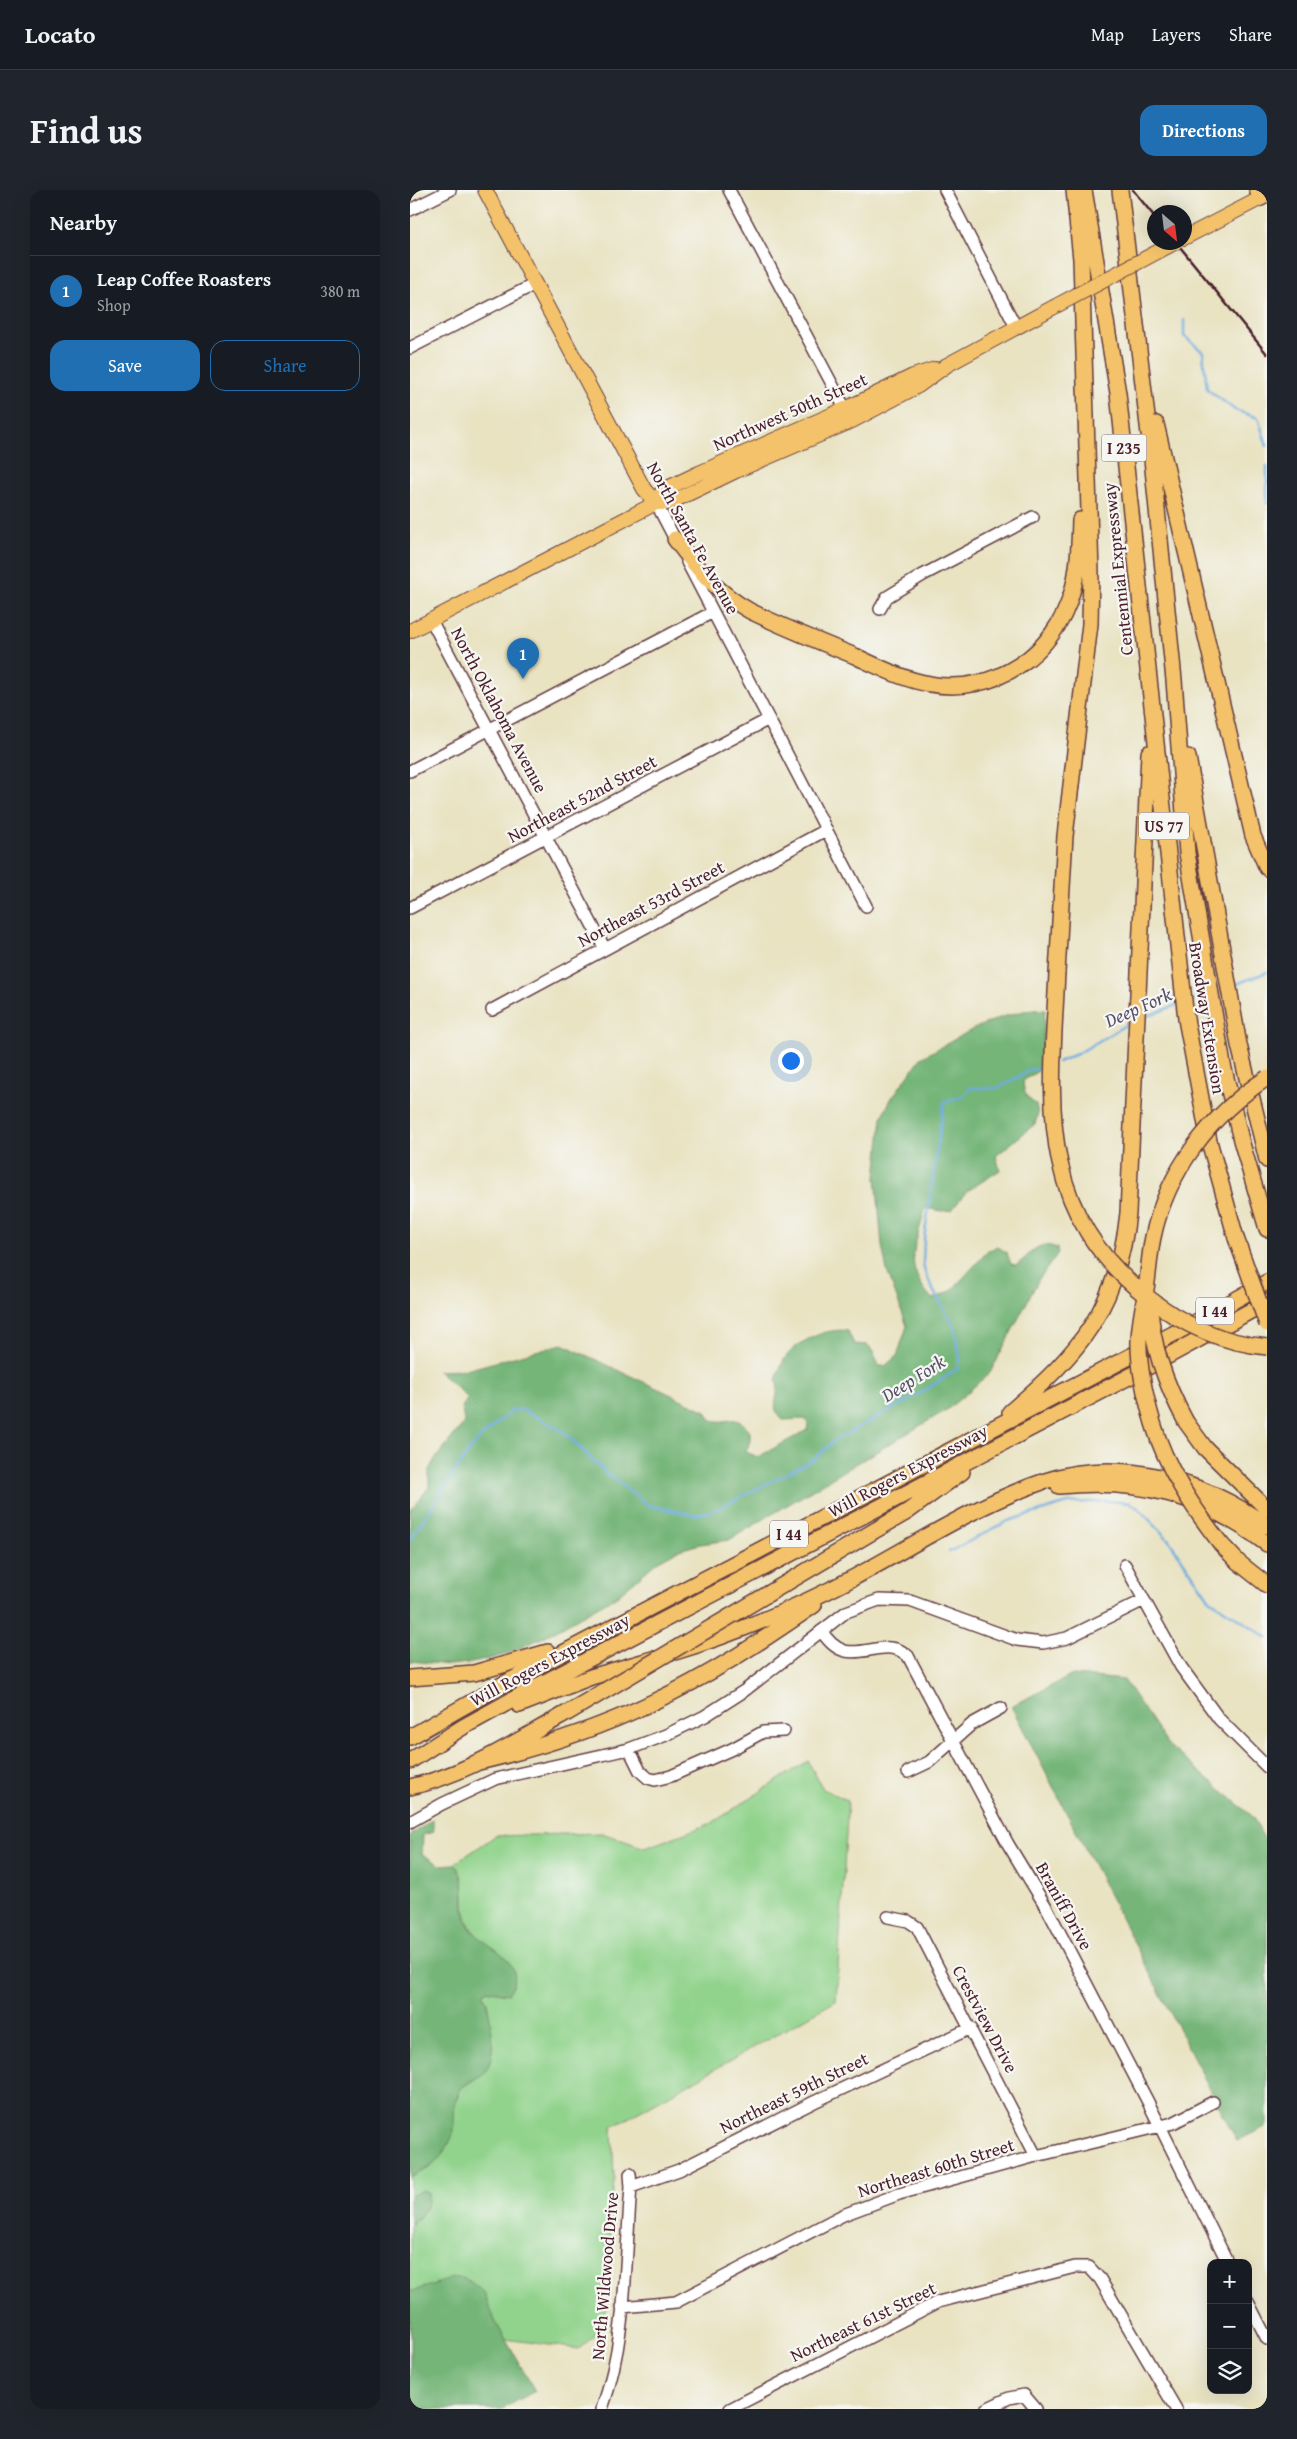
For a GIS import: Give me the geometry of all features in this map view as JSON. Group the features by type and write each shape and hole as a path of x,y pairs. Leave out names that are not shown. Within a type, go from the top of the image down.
{"highway":[{"path":"1074,190 1081,259 1091,573 1090,624 1065,836 1051,1092 1052,1125 1061,1173 1072,1202 1086,1230 1104,1256 1126,1280 1161,1308 1199,1330 1254,1346 1267,1347"},
{"name":"Centennial Expressway","path":"1084,190 1118,393 1151,708"},
{"name":"I 235","path":"1120,190 1141,360 1174,680"},
{"path":"1141,360 1253,836 1267,868"},
{"path":"675,539 701,573 720,591 739,605 775,622 919,682 951,686 990,679 1014,668 1037,652 1056,629 1068,604 1078,554 1085,398"},
{"path":"1174,680 1222,938 1239,1045 1267,1160"},
{"name":"Broadway Extension","path":"1174,680 1187,853 1220,1049 1240,1140 1265,1223"},
{"path":"990,1429 1065,1362 1090,1329 1107,1298 1119,1263 1126,1232 1151,708"},
{"name":"Broadway Extension","path":"1151,708 1177,944 1192,1057 1209,1142 1236,1238 1267,1324"},
{"path":"1267,1078 1221,1114 1191,1150 1175,1177 1162,1206 1153,1237 1139,1337 1141,1369 1153,1424 1163,1451 1182,1488 1201,1519 1221,1544 1238,1562 1267,1585"},
{"path":"1149,1268 1150,1310 1156,1350 1171,1392 1186,1422 1211,1454 1267,1509"},
{"name":"Will Rogers Expressway","path":"410,1737 472,1700 1267,1282"},
{"name":"Will Rogers Expressway","path":"410,1761 463,1727 1204,1338 1267,1302"},
{"path":"475,1764 562,1716 907,1512 1002,1443"},
{"path":"463,1727 591,1677 738,1631 852,1578 1006,1496 1072,1474 1150,1475 1188,1484 1234,1504 1267,1526"},
{"path":"1006,1496 1076,1485 1147,1488 1177,1496 1229,1517 1267,1544"},
{"path":"417,1786 475,1764 530,1750 651,1704 720,1667 784,1626 852,1578"},
{"path":"410,1678 449,1677 497,1668 588,1640"}],"main road":[{"name":"North Santa Fe Avenue","path":"485,190 644,489 656,502"},
{"path":"1192,234 1246,206 1262,194"},
{"name":"Northwest 50th Street","path":"410,631 656,502 669,503 849,415 918,386 947,365 1161,250"}],"street":[{"path":"410,210 450,190"},
{"path":"729,190 849,415"},
{"path":"945,190 1016,327"},
{"path":"410,348 535,284"},
{"name":"North Santa Fe Avenue","path":"656,502 866,906"},
{"path":"880,609 888,596 923,575 1033,517"},
{"path":"410,771 713,612"},
{"name":"North Oklahoma Avenue","path":"431,620 605,949"},
{"name":"Northeast 52nd Street","path":"410,908 769,719"},
{"name":"Northeast 53rd Street","path":"492,1010 826,830"},
{"path":"1125,1565 1186,1675 1219,1719 1267,1767"},
{"path":"410,1822 442,1804 495,1779 550,1765 629,1749 705,1716 744,1691 846,1612 879,1600 910,1601 1017,1640 1043,1643 1066,1638 1144,1600"},
{"name":"Braniff Drive","path":"821,1631 832,1645 846,1651 884,1648 903,1650 908,1656 1008,1844 1048,1910 1148,2102 1226,2259"},
{"path":"908,1772 929,1762 972,1724 1001,1708"},
{"path":"629,1749 640,1771 648,1778 655,1780 670,1776 723,1753 764,1732 784,1731"},
{"name":"Crestview Drive","path":"888,1917 908,1921 917,1927 1036,2156"},
{"name":"Northeast 59th Street","path":"631,2187 679,2170 814,2102 971,2028"},
{"name":"Northeast 60th Street","path":"622,2307 676,2302 843,2215 899,2194 1036,2156 1173,2123 1213,2102"},
{"name":"North Wildwood Drive","path":"602,2409 612,2381 619,2344 631,2187 630,2174"},
{"name":"Northeast 61st Street","path":"730,2409 938,2302 1075,2267 1089,2267 1100,2279 1176,2409"},
{"path":"1249,2304 1267,2339"},
{"path":"986,2409 1009,2398 1024,2395 1036,2409"}],"green space":[{"path":"1045,1009 1041,1069 1023,1081 1026,1094 1036,1104 1038,1114 1035,1124 996,1156 1000,1170 966,1192 952,1210 942,1211 925,1208 915,1245 914,1265 917,1275 922,1286 932,1299 951,1291 988,1251 997,1246 1007,1253 1011,1264 1016,1265 1038,1247 1050,1246 1057,1248 1058,1253 1039,1279 990,1373 948,1409 729,1540 700,1544 679,1550 657,1562 617,1596 544,1637 504,1655 477,1662 450,1665 410,1661 410,1511 429,1487 429,1470 435,1459 464,1423 462,1407 468,1398 438,1371 466,1370 562,1344 706,1411 710,1419 717,1421 740,1421 750,1432 750,1441 746,1452 758,1457 807,1430 808,1424 805,1419 783,1420 778,1415 775,1406 776,1380 783,1361 790,1352 809,1339 825,1332 848,1331 854,1344 868,1345 879,1366 885,1366 897,1356 907,1326 887,1271 882,1246 876,1177 882,1117 891,1099 921,1058 975,1028 1002,1017 1024,1011"},
{"path":"1073,1675 1124,1680 1168,1745 1252,1816 1267,1844 1267,2126 1237,2141 1011,1706"},
{"path":"808,1761 823,1789 848,1801 836,2001 612,2127 614,2178 606,2312 594,2336 579,2349 505,2339 495,2321 461,2278 410,2292 410,2224 420,2217 429,2199 423,2190 410,2196 410,2178 431,2167 448,2144 454,2130 452,2115 460,2089 476,2078 490,2062 493,2043 487,2001 483,1994 486,1990 493,1990 503,1994 513,1986 511,1965 506,1958 483,1941 470,1926 465,1910 462,1878 454,1864 495,1836 602,1833 645,1848 712,1823"},
{"path":"433,1819 433,1832 423,1835 422,1854 440,1865 454,1864 462,1879 465,1913 471,1929 511,1964 514,1972 514,1982 508,1994 486,1990 483,1994 489,2012 492,2035 491,2058 488,2067 483,2074 467,2083 459,2092 455,2106 453,2134 442,2155 430,2167 410,2178 410,1836"},
{"path":"423,2190 428,2193 428,2203 421,2215 410,2224 410,2196"},
{"path":"453,2278 461,2278 471,2282 484,2293 495,2321 535,2391 502,2409 410,2409 410,2292"}],"waterway":[{"path":"1184,320 1184,336 1203,352 1207,389 1235,410 1258,418 1267,446"},
{"path":"1267,467 1267,503"},
{"name":"Deep Fork","path":"1234,985 1267,972"},
{"name":"Deep Fork","path":"1189,1001 1205,996"},
{"name":"Deep Fork","path":"1142,1018 1179,1004"},
{"name":"Deep Fork","path":"1058,1062 1079,1053 1132,1021"},
{"name":"Deep Fork","path":"410,1540 467,1454 481,1437 513,1410 523,1410 563,1431 606,1473 648,1505 694,1515 713,1511 796,1469 815,1458 834,1441 923,1392 957,1369 960,1358 954,1326 933,1290 923,1263 924,1239 944,1102 963,1097 970,1088 999,1088 1030,1070 1046,1067"},
{"path":"949,1552 1008,1521 1068,1503 1109,1501 1130,1503 1138,1508 1168,1539 1210,1600 1267,1637"}],"railway":[{"path":"1133,190 1147,207"},
{"path":"1182,250 1267,354"}],"place":[{"name":"Leap Coffee Roasters","path":"523,679"}]}
